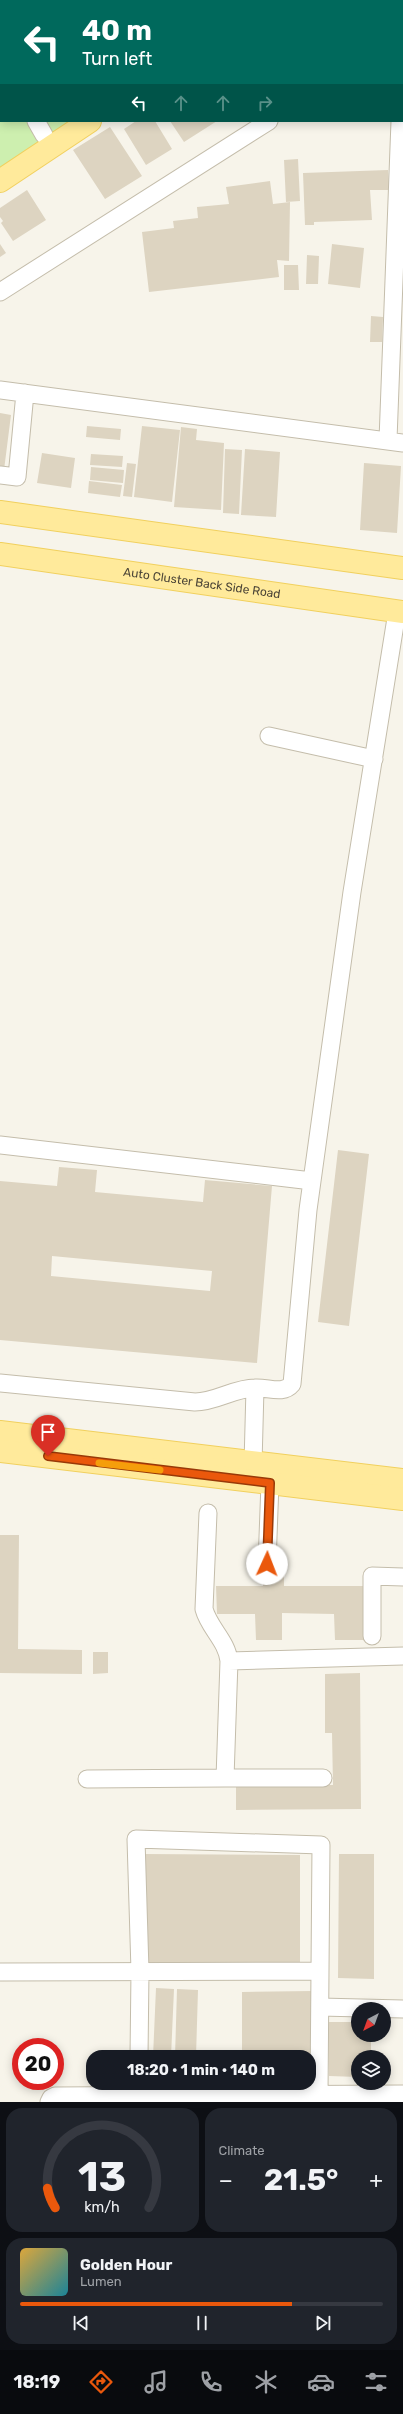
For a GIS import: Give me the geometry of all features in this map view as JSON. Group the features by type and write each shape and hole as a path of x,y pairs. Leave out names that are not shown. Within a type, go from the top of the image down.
{"main road":[{"path":"0,164 40,128 61,122"},
{"path":"0,181 88,122"},
{"path":"0,512 403,568"},
{"name":"Auto Cluster Back Side Road","path":"0,554 400,612"},
{"path":"0,1432 253,1464 282,1479 403,1480"},
{"path":"0,1451 282,1479 403,1499"}],"street":[{"path":"0,292 267,122"},
{"path":"0,390 395,441 400,122"},
{"path":"0,475 17,477 25,393"},
{"path":"0,1383 195,1402 204,1402 244,1388 284,1390 292,1384 312,1181 352,892 400,612"},
{"path":"269,736 374,759"},
{"path":"0,1145 312,1181"},
{"path":"253,1464 255,1388"},
{"path":"267,1564 282,1479"},
{"path":"208,1513 204,1609 206,1616 226,1649 229,1661 225,1778"},
{"path":"372,1636 372,1576 403,1577"},
{"path":"229,1661 403,1656"},
{"path":"87,1779 323,1778"},
{"path":"139,2050 140,1971 136,1838 321,1845 319,2095"},
{"path":"0,1972 320,1971"},
{"path":"320,2007 403,2009"},
{"path":"49,2102 50,2098 55,2096 127,2090"},
{"path":"169,2090 319,2095 403,2094"}],"green space":[{"path":"0,122 73,122 0,172"}],"building":[{"path":"134,122 156,122 172,149 146,165 124,129"},
{"path":"171,122 215,122 184,142"},
{"path":"110,127 142,176 105,199 73,150"},
{"path":"298,159 300,201 286,202 284,160"},
{"path":"388,170 389,190 370,190 372,220 314,222 314,225 305,225 303,173"},
{"path":"270,181 273,204 290,202 289,261 277,260 279,277 149,292 142,232 174,228 173,221 198,218 197,207 229,204 226,187"},
{"path":"27,190 46,220 13,241 1,223 3,221 0,217 0,208"},
{"path":"0,244 6,253 0,257"},
{"path":"332,244 364,248 360,288 328,284"},
{"path":"307,255 319,256 318,284 306,284"},
{"path":"284,265 298,265 299,290 284,290"},
{"path":"371,316 383,317 382,342 370,342"},
{"path":"0,413 11,415 4,470 0,470"},
{"path":"87,426 121,429 120,440 86,437"},
{"path":"142,426 180,430 172,502 134,497"},
{"path":"181,427 197,429 196,440 224,443 221,510 174,507"},
{"path":"225,449 242,450 239,514 223,513"},
{"path":"245,449 280,452 276,517 241,515"},
{"path":"42,453 75,458 71,488 37,483"},
{"path":"91,454 123,456 122,467 90,465"},
{"path":"127,463 136,464 132,497 123,496"},
{"path":"364,463 401,466 397,533 360,530"},
{"path":"91,467 124,470 123,483 90,480"},
{"path":"89,481 122,485 120,497 88,493"},
{"path":"338,1150 369,1154 349,1326 318,1322"},
{"path":"59,1167 97,1170 95,1192 203,1202 205,1180 272,1186 257,1363 0,1340 0,1181 57,1186","holes":["52,1256 212,1271 210,1291 51,1276"]},
{"path":"0,1535 19,1535 18,1649 82,1650 82,1674 0,1673"},
{"path":"263,1574 284,1574 284,1586 364,1586 364,1640 335,1640 334,1614 282,1613 282,1640 256,1640 255,1614 217,1614 216,1586 263,1586"},
{"path":"93,1652 108,1652 108,1673 93,1674"},
{"path":"360,1673 361,1809 236,1810 236,1786 333,1785 332,1733 325,1733 325,1674"},
{"path":"143,1854 300,1855 300,1965 143,1964"},
{"path":"339,1854 374,1854 374,1979 338,1978"},
{"path":"156,1988 174,1989 171,2050 153,2050"},
{"path":"177,1989 198,1990 196,2050 175,2050"},
{"path":"313,1991 314,2050 242,2050 242,1992"},
{"path":"328,2022 351,2022 351,2042 371,2042 371,2050 351,2050 351,2077 329,2076"}],"slow traffic":[{"path":"99,1463 160,1470"}],"route":[{"path":"48,1456 270,1483 267,1564"}]}
